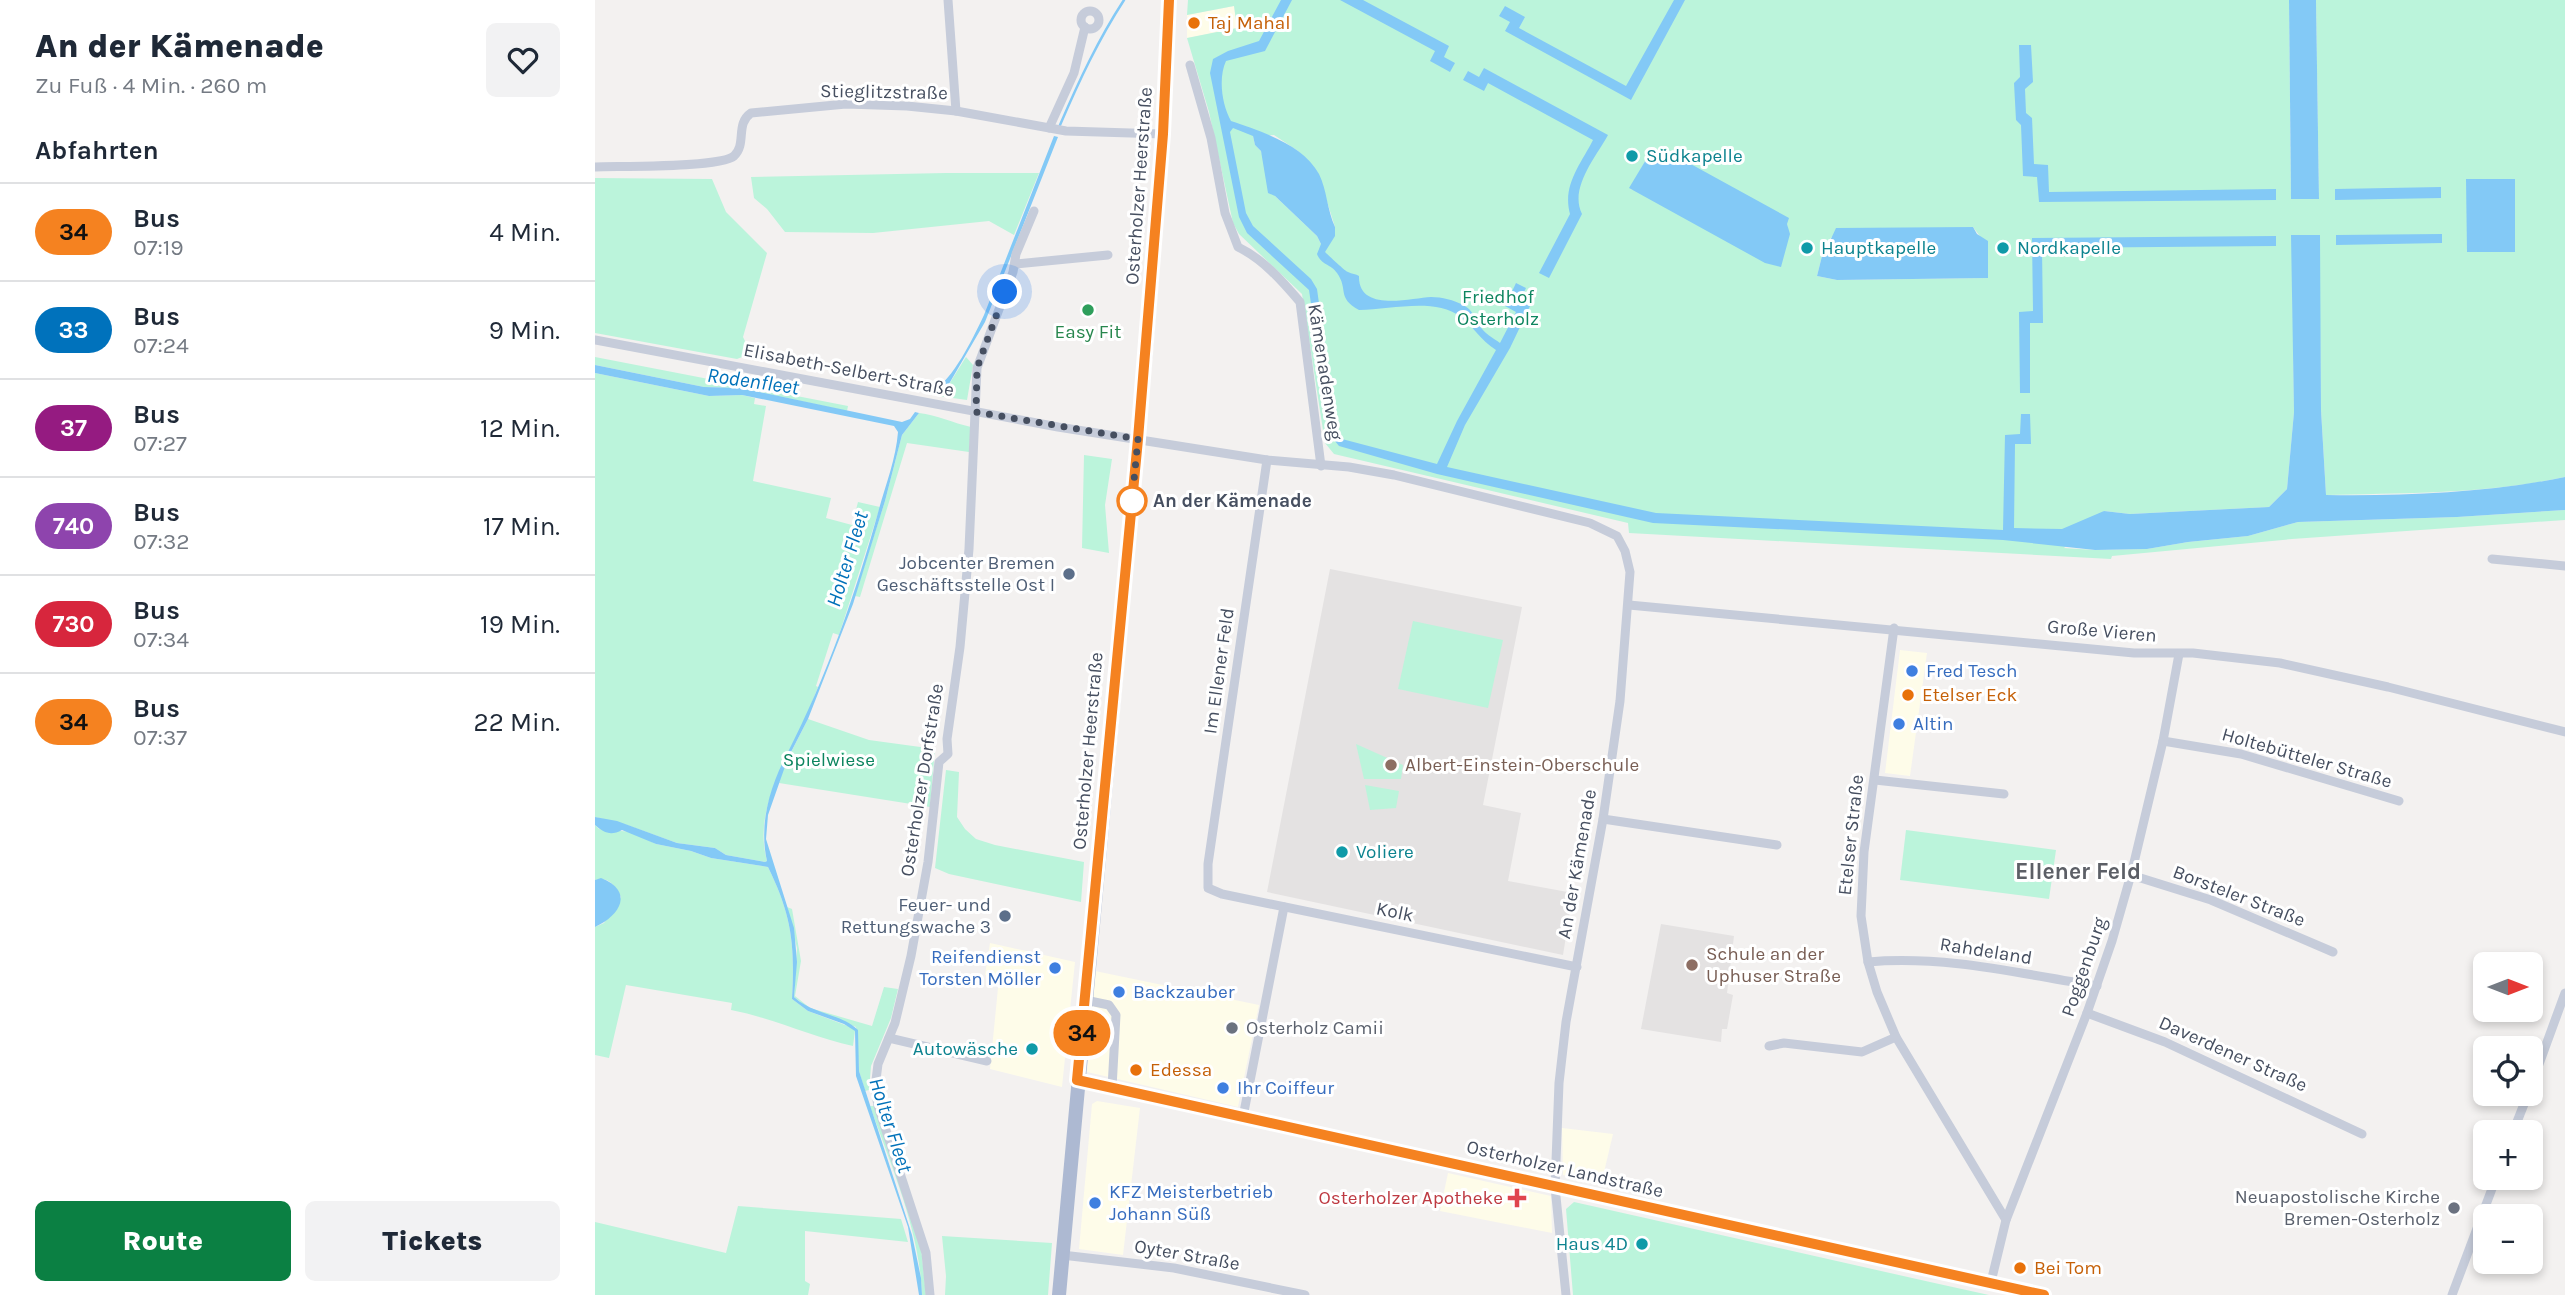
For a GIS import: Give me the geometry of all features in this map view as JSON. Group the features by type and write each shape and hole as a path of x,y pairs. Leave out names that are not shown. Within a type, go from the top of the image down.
{"main road":[{"name":"Osterholzer Heerstraße","path":"1059,1295 1138,439 1163,134 1169,0"},
{"name":"Osterholzer Landstraße","path":"1077,1080 2044,1295"}],"street":[{"path":"949,0 956,111"},
{"path":"1049,128 1074,74 1084,27"},
{"name":"Kämenadenweg","path":"1190,65 1211,138 1225,213 1238,247 1253,254 1286,285 1300,303 1321,466"},
{"name":"Stieglitzstraße","path":"595,167 705,163 730,159 737,153 744,117 751,113 846,104 956,111 1066,131 1163,134"},
{"name":"Osterholzer Dorfstraße","path":"930,1295 919,1228 876,1101 875,1076 889,1038 911,956 926,873 939,762 948,754 947,739 968,572 977,368 1015,264 1016,254 1034,211"},
{"path":"1015,264 1108,254"},
{"name":"Elisabeth-Selbert-Straße","path":"595,340 976,412 1138,439"},
{"name":"An der Kämenade","path":"1138,439 1267,460 1349,467 1394,475 1590,523 1617,536 1625,551 1630,572 1629,605 1620,701 1604,819 1566,1022 1559,1083 1555,1186 1566,1295"},
{"name":"Im Ellener Feld","path":"1209,887 1208,868 1267,460"},
{"path":"2492,559 2565,566"},
{"name":"Große Vieren","path":"1629,605 1894,628 2122,652 2193,653 2280,663 2565,732"},
{"name":"Etelser Straße","path":"1894,628 1861,884 1861,916 1868,962 1896,1037 2006,1220"},
{"name":"Poggenburg","path":"1991,1282 2006,1220 2097,986 2131,875 2164,741 2179,654"},
{"name":"Holtebütteler Straße","path":"2164,741 2241,754 2399,802"},
{"path":"1875,780 2004,794"},
{"path":"1604,819 1777,845"},
{"name":"Borsteler Straße","path":"2131,875 2211,900 2333,952"},
{"name":"Kolk","path":"1209,887 1222,894 1577,967"},
{"path":"1243,1117 1284,906"},
{"name":"Rahdeland","path":"1868,962 1932,960 2097,986"},
{"path":"2543,1053 2565,993"},
{"path":"1085,1000 1109,1006 1118,1020 1112,1088"},
{"name":"Daverdener Straße","path":"2087,1013 2165,1042 2363,1134"},
{"path":"1769,1046 1784,1043 1862,1052 1896,1037"},
{"path":"889,1038 987,1061"},
{"path":"2452,1295 2491,1190"},
{"name":"Oyter Straße","path":"1062,1255 1174,1268 1305,1295"}],"shaded area":[{"path":"1234,6 1237,28 1187,38 1187,15"},
{"name":"Albert-Einstein-Oberschule","path":"1330,569 1522,607 1483,805 1521,813 1508,881 1573,893 1563,955 1267,892"},
{"path":"1900,650 1927,653 1910,776 1885,773"},
{"name":"Schule an der Uphuser Straße","path":"1661,924 1734,936 1727,993 1733,995 1727,1029 1722,1029 1721,1042 1641,1029"},
{"path":"990,943 1075,962 1062,1087 990,1069 999,978 985,975"},
{"path":"1095,971 1259,1005 1238,1107 1087,1072"},
{"path":"1097,1101 1140,1108 1123,1255 1079,1249 1092,1104"},
{"path":"1562,1128 1613,1134 1601,1185 1563,1175"},
{"path":"1448,1173 1551,1196 1552,1233 1440,1211"}],"green space":[{"name":"Friedhof Osterholz","path":"1188,0 2289,0 2291,199 2319,199 2316,0 2565,0 2565,477 2476,490 2326,495 2321,410 2319,235 2292,235 2294,412 2287,489 2269,507 2130,514 2104,511 2064,548 2147,549 2248,536 2298,522 2457,517 2565,510 2565,520 2292,539 2112,556 2111,559 1629,533 1628,523 1334,454 1325,443 1302,294 1239,234 1233,223 1209,112 1187,38 1237,28 1234,6 1187,15","holes":["1274,135 1298,151 1318,173 1335,227 1321,244 1317,236 1275,196 1261,151 1255,145 1253,136","1661,155 1787,224 1788,231 1630,189 1647,158","1973,227 1982,239 1988,278 1837,280 1817,276 1825,244 1833,236"]},
{"path":"1039,173 1014,235 989,221 873,233 785,232 767,209 754,198 751,177"},
{"path":"595,178 712,179 726,212 767,253 743,337 746,343 742,357 737,359 595,333"},
{"path":"595,357 848,406 847,411 740,388 704,387 595,365"},
{"path":"966,357 973,365 967,400 938,396 946,389"},
{"path":"595,373 709,396 742,395 755,398 754,404 766,406 753,481 831,498 826,518 852,525 858,502 880,507 839,635 833,633 816,686 818,687 770,797 764,829 765,862 726,855 715,848 677,843 595,817"},
{"path":"919,413 971,427 969,452 907,443 860,597 855,596 885,501 902,435"},
{"path":"1084,455 1112,459 1105,505 1109,553 1082,548"},
{"path":"1413,621 1503,640 1488,708 1398,689"},
{"name":"Spielwiese","path":"808,719 869,740 935,749 930,807 779,783 784,766"},
{"path":"1356,744 1403,765 1401,779 1364,779"},
{"path":"946,770 959,772 957,817 976,839 1084,862 1081,902 949,874 935,868"},
{"path":"1365,785 1399,791 1396,808 1370,810"},
{"path":"595,825 599,829 632,832 656,844 711,858 768,867 782,901 790,931 792,999 808,1011 853,1028 853,1046 731,1010 732,1003 626,985 609,1058 595,1055 595,927 604,923 621,897 608,881 595,880"},
{"path":"1906,830 2056,850 2049,899 1900,880"},
{"path":"787,907 792,909 801,961 795,996 810,1008 872,1026 884,987 898,989 891,1018 871,1066 869,1090 865,1091 859,1071 856,1027 809,1009 794,997 797,948"},
{"path":"870,1106 874,1106 921,1247 926,1295 922,1295 910,1223"},
{"path":"1574,1202 1989,1295 1573,1295 1566,1209"},
{"path":"738,1206 901,1219 908,1242 805,1231 805,1281 810,1284 808,1295 595,1295 595,1222 726,1253"},
{"path":"942,1236 1052,1243 1048,1295 945,1295"}],"water":[{"path":"1281,0 1292,0 1265,51 1226,61 1222,83 1228,115 1231,121 1267,134 1292,147 1312,164 1322,180 1335,227 1335,236 1325,252 1347,271 1359,276 1361,288 1367,295 1387,301 1431,297 1456,302 1469,309 1483,330 1500,343 1516,312 1505,306 1516,283 1526,288 1520,301 1530,306 1510,348 1465,425 1447,467 1656,513 2003,530 2005,435 2020,434 2021,414 2030,414 2031,444 2015,444 2014,528 2062,529 2104,511 2130,514 2269,507 2287,489 2294,412 2291,235 2320,235 2321,410 2326,495 2446,492 2506,487 2565,477 2565,510 2457,517 2298,522 2248,536 2147,549 2095,550 2003,540 1653,523 1437,474 1339,446 1330,435 1309,290 1247,233 1239,217 1210,73 1213,59 1259,41","holes":["1233,128 1253,136 1255,145 1261,151 1268,193 1275,196 1317,236 1321,244 1317,254 1319,258 1337,273 1345,297 1352,305 1359,310 1438,307 1461,317 1496,350 1437,464 1342,439 1337,432 1317,289 1311,279 1253,226 1246,213 1230,132"]},
{"path":"1340,0 1363,0 1449,46 1444,57 1455,63 1450,72 1430,61 1435,51"},
{"path":"1674,0 1685,0 1631,100 1505,31 1510,22 1499,16 1505,6 1525,17 1519,28 1626,86"},
{"path":"2289,0 2316,0 2319,199 2291,199"},
{"path":"2019,45 2031,45 2033,82 2025,89 2026,113 2032,118 2034,164 2048,165 2049,192 2276,189 2276,200 2039,202 2037,177 2023,176 2021,125 2016,120 2014,83 2020,77"},
{"path":"1484,68 1608,135 1581,183 1579,204 1582,214 1549,278 1539,273 1570,214 1568,203 1571,184 1593,140 1488,83 1484,91 1463,80 1468,71 1479,77"},
{"path":"1054,136 1058,137 985,322 946,389 938,396 931,394 955,368 984,315"},
{"path":"1667,151 1789,218 1787,224 1790,234 1781,267 1765,263 1629,188 1647,158"},
{"path":"2466,179 2515,179 2515,252 2467,252"},
{"path":"2441,187 2441,198 2335,200 2335,189"},
{"path":"1973,227 1977,234 1988,241 1988,278 1837,280 1817,276 1825,244 1830,241 1836,228"},
{"path":"2442,234 2442,243 2336,245 2336,235"},
{"path":"2276,236 2276,246 2042,248 2043,323 2030,323 2030,393 2020,393 2019,312 2033,311 2032,238"},
{"path":"595,365 704,387 740,388 902,422 910,419 915,412 919,413 902,435 853,604 808,719 790,754 787,754 828,664 850,603 890,471 898,432 894,426 742,395 709,396 595,373"},
{"path":"785,758 788,758 768,815 766,839 794,928 797,962 794,997 810,1007 851,1024 858,1030 859,1071 912,1235 922,1295 919,1295 908,1227 856,1076 855,1031 844,1024 808,1011 792,999 790,931 782,901 768,867 711,858 656,844 622,830 608,833 595,825 595,817 617,821 677,843 715,848 726,855 765,862 767,808 774,782"},
{"path":"601,878 618,889 620,903 612,916 595,927 595,880"}],"waterway":[{"name":"Holter Fleet","path":"1060,125 1089,61 1124,0"}],"bus line":[{"name":"34","path":"1169,0 1163,134 1138,439 1077,1080 2044,1295"}],"place":[{"name":"Taj Mahal","path":"1194,23"},
{"name":"Südkapelle","path":"1632,156"},
{"name":"Hauptkapelle","path":"1807,248"},
{"name":"Nordkapelle","path":"2003,248"},
{"name":"Easy Fit","path":"1088,310"},
{"name":"An der Kämenade","path":"1132,501"},
{"name":"Jobcenter Bremen Geschäftsstelle Ost I","path":"1069,574"},
{"name":"Fred Tesch","path":"1912,671"},
{"name":"Etelser Eck","path":"1908,695"},
{"name":"Altin","path":"1899,724"},
{"name":"Albert-Einstein-Oberschule","path":"1391,765"},
{"name":"Voliere","path":"1342,852"},
{"name":"Feuer- und Rettungswache 3","path":"1005,916"},
{"name":"Schule an der Uphuser Straße","path":"1692,965"},
{"name":"Reifendienst Torsten Möller","path":"1055,968"},
{"name":"Backzauber","path":"1119,992"},
{"name":"Osterholz Camii","path":"1232,1028"},
{"name":"Autowäsche","path":"1032,1049"},
{"name":"Edessa","path":"1136,1070"},
{"name":"Ihr Coiffeur","path":"1223,1088"},
{"name":"Osterholzer Apotheke","path":"1517,1198"},
{"name":"KFZ Meisterbetrieb Johann Süß","path":"1095,1203"},
{"name":"Neuapostolische Kirche Bremen-Osterholz","path":"2454,1208"},
{"name":"Haus 4D","path":"1642,1244"},
{"name":"Bei Tom","path":"2020,1268"}],"district":[{"name":"Ellener Feld","path":"2078,871"}],"route":[{"path":"1005,292 977,368 976,412 1138,439 1132,501"}],"water label":[{"name":"Rodenfleet","path":"753,381"}]}
